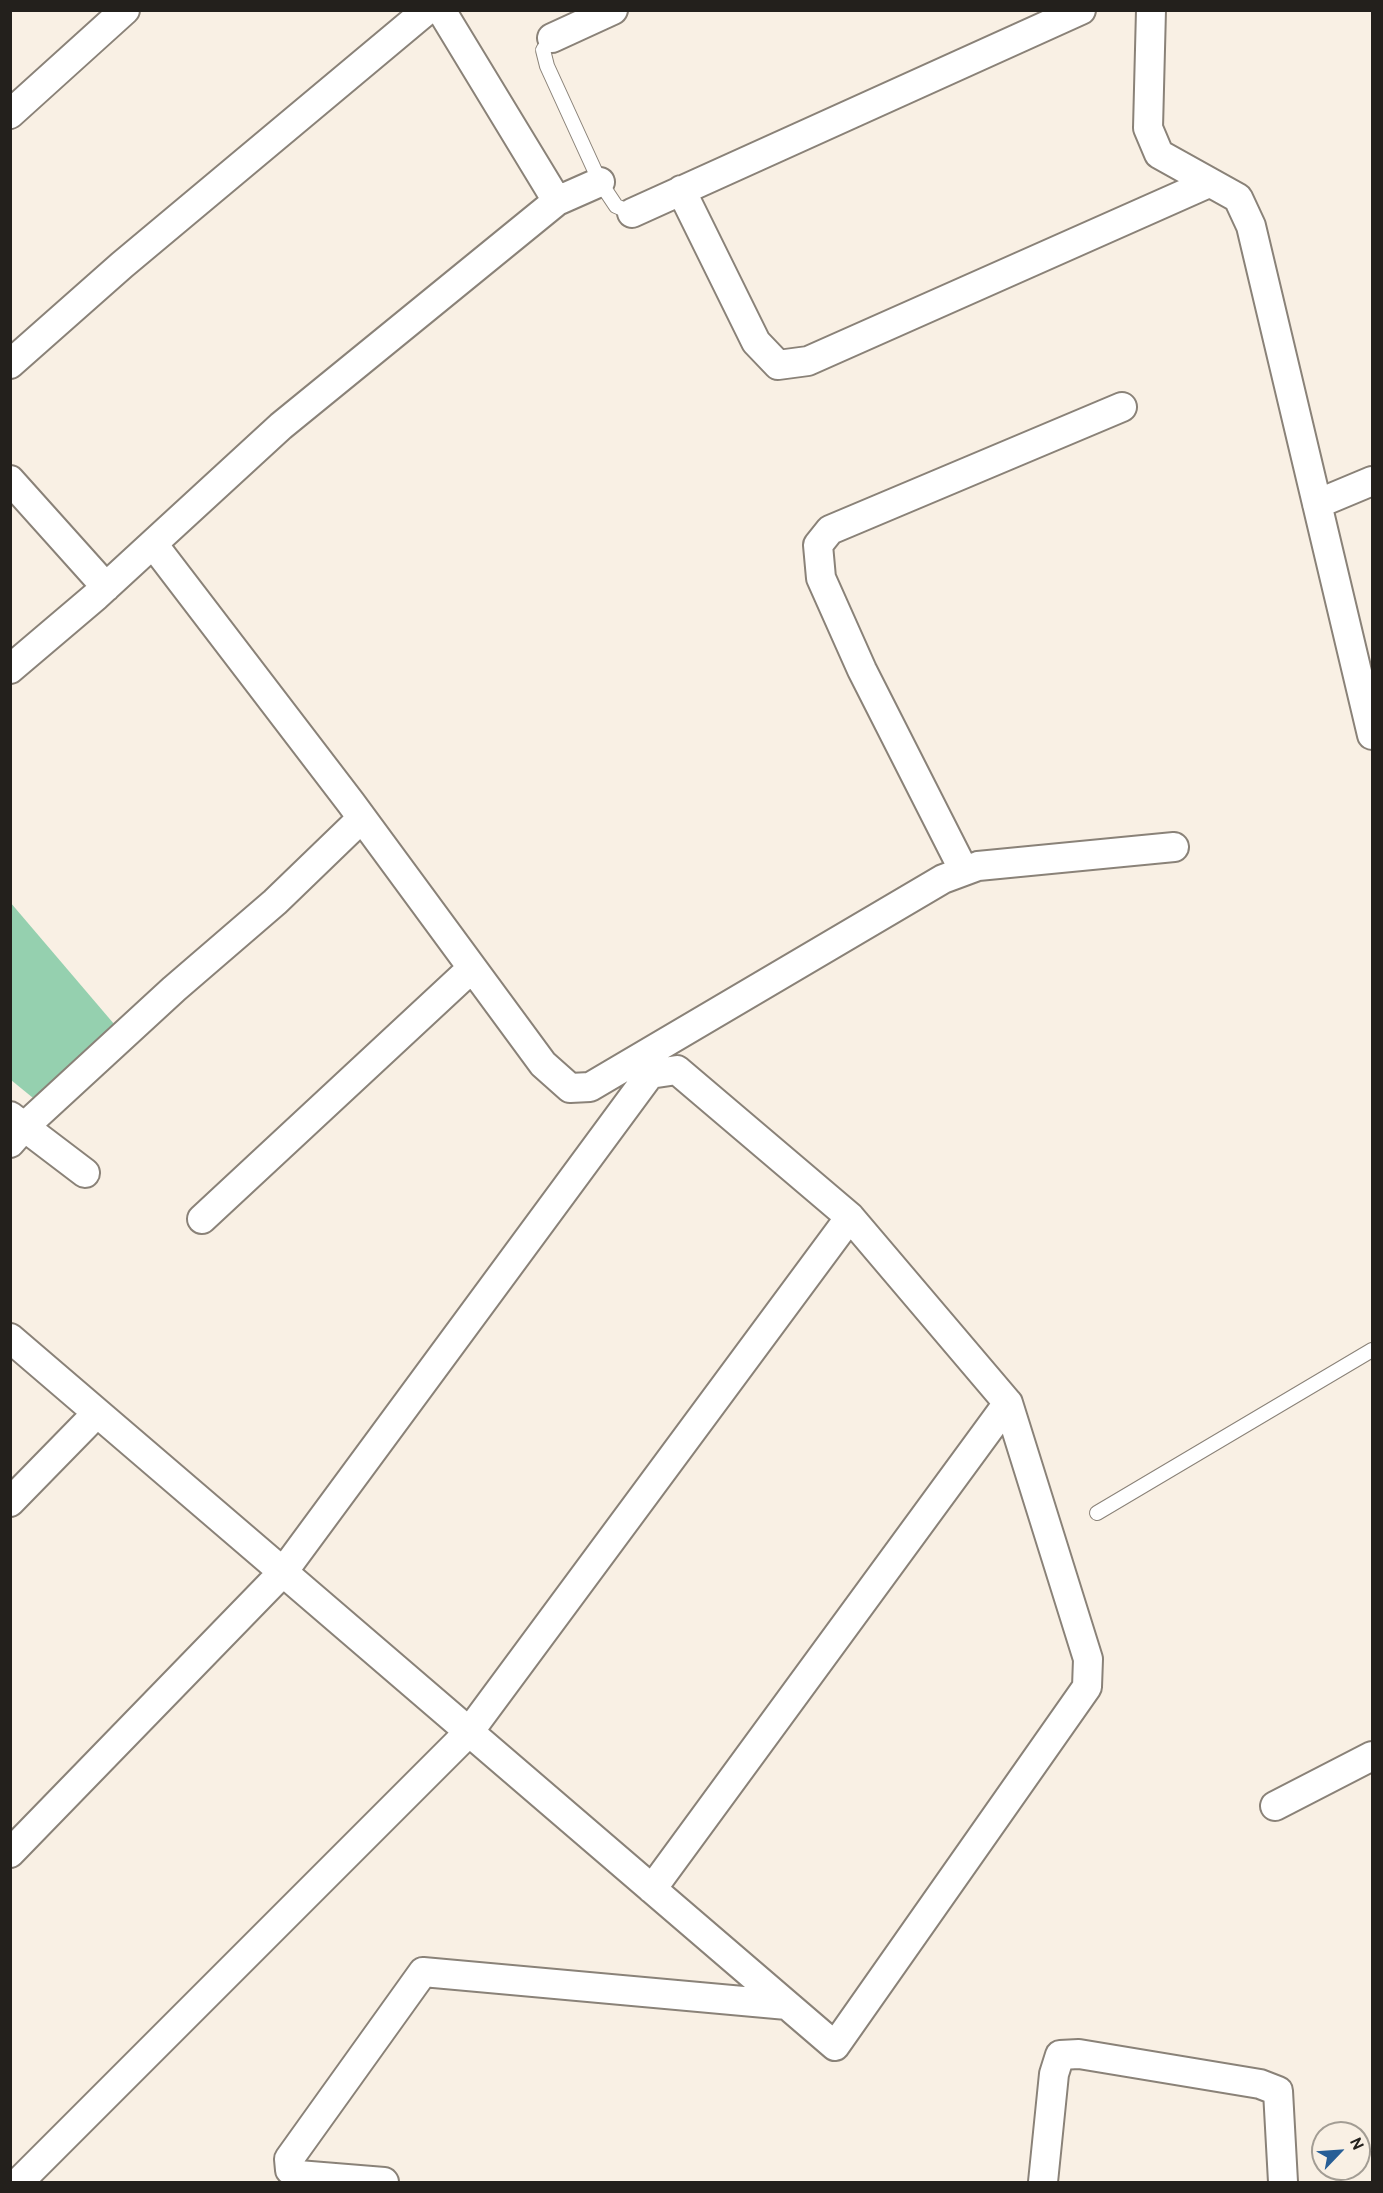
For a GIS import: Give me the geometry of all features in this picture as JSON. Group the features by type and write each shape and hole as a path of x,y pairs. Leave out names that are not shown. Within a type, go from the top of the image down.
{"street":[{"path":"10,114 125,10"},
{"path":"10,364 122,265 427,10"},
{"path":"441,10 557,201"},
{"path":"552,38 613,10"},
{"path":"632,213 1080,10"},
{"path":"1151,10 1148,128 1160,154 1238,198 1251,226 1372,735"},
{"path":"10,669 105,588 281,426 557,201 600,182"},
{"path":"681,190 756,342 778,365 808,361 1209,183"},
{"path":"964,871 857,660 821,579 818,545 830,530 1122,407"},
{"path":"10,480 105,588"},
{"path":"1317,504 1372,481"},
{"path":"153,544 362,818 543,1064 570,1088 590,1087 943,879 978,866 1174,847"},
{"path":"85,1173 15,1129 275,902 362,818"},
{"path":"202,1219 471,969"},
{"path":"10,1338 283,1572 468,1732 835,2046 1087,1687 1088,1659 1008,1403 850,1217 677,1070 650,1074 283,1572 10,1853"},
{"path":"19,2182 468,1732 850,1217"},
{"path":"652,1889 1008,1403"},
{"path":"10,1502 97,1413"},
{"path":"1275,1806 1372,1756"},
{"path":"384,2182 298,2175 290,2170 290,2159 423,1972 787,2005"},
{"path":"1043,2182 1054,2074 1060,2055 1079,2054 1260,2084 1278,2091 1283,2182"}],"lane":[{"path":"552,38 543,50 548,66 605,193 616,206 632,213"},
{"path":"1097,1512 1372,1350"}],"green space":[{"path":"10,902 120,1031 38,1102 11,1080"}]}
